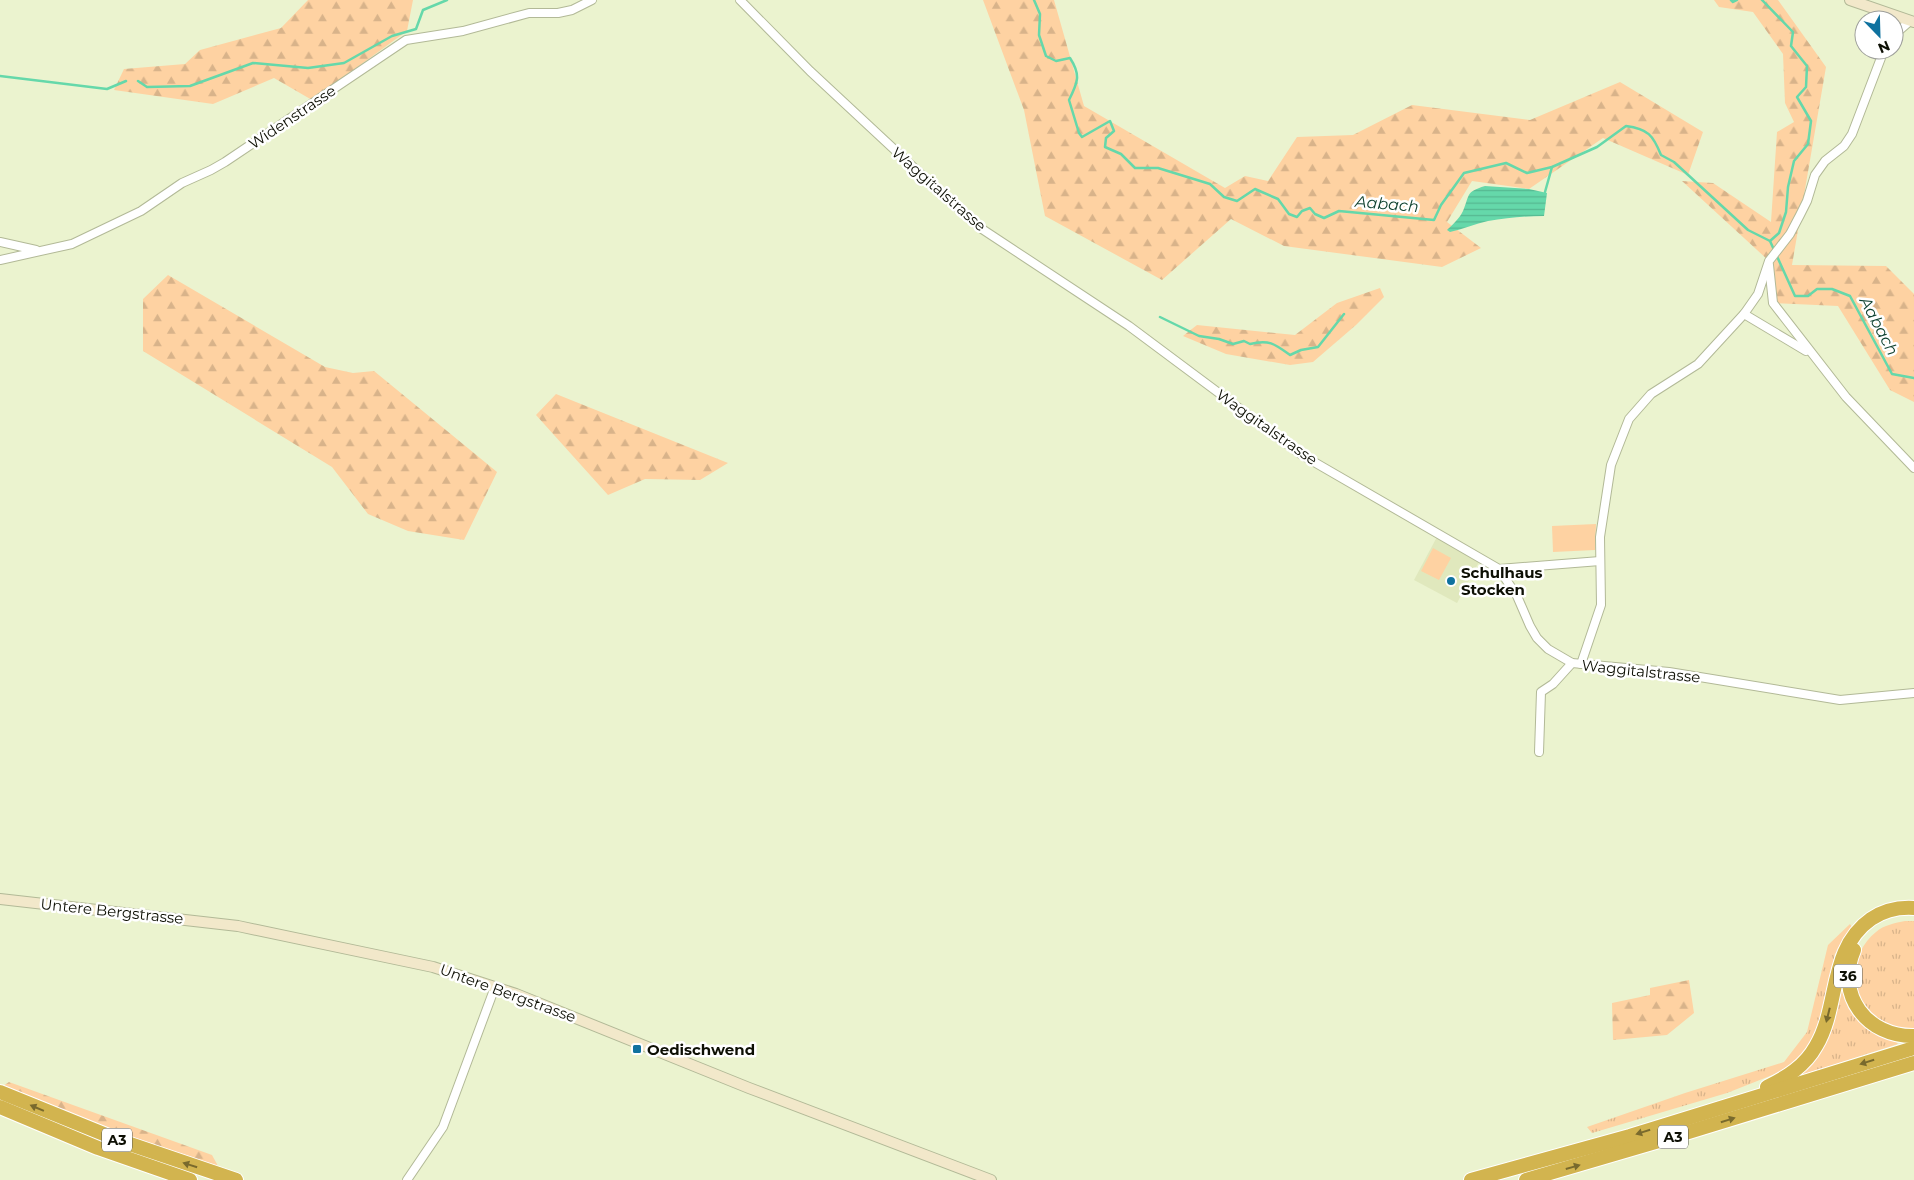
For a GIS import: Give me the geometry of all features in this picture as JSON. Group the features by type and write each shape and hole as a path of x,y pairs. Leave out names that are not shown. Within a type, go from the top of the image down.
{"highway":[{"path":"1723,1107 1780,1080 1802,1064 1813,1052 1823,1032 1841,960 1852,938 1861,927 1878,915 1898,909 1914,908"},
{"name":"36","path":"1914,916 1900,916 1890,919 1880,923 1868,932 1859,942 1852,955 1848,978 1854,1003 1872,1023 1891,1034 1914,1036"},
{"name":"A3","path":"1471,1180 1578,1151 1914,1048"},
{"name":"A3","path":"1526,1180 1914,1062"},
{"path":"1871,1076 1898,1074 1914,1069"},
{"name":"A3","path":"0,1092 121,1141 236,1180"},
{"name":"A3","path":"0,1107 98,1148 190,1180"}],"main road":[{"path":"1850,0 1874,10"},
{"name":"Untere Bergstrasse","path":"0,899 238,926 403,959 433,967 495,987 758,1091 991,1180"}],"street":[{"name":"Widenstrasse","path":"0,260 38,250 50,250 72,244 141,211 182,183 225,162 406,40 463,31 529,12 558,13 572,10 592,0"},
{"name":"Waggitalstrasse","path":"740,0 810,71 982,229 1129,326 1302,455 1499,569 1517,596 1530,626 1538,638 1558,657 1572,663 1669,672 1840,700 1914,693"},
{"path":"1581,664 1601,605 1600,537 1611,465 1630,419 1651,394 1698,364 1744,314 1758,294 1771,259 1807,201 1815,175 1825,161 1844,146 1852,134 1880,60"},
{"path":"0,242 38,250"},
{"path":"1771,259 1772,303 1846,397 1914,468"},
{"path":"1744,314 1810,353"},
{"path":"1499,569 1600,561"},
{"path":"1539,752 1541,692 1553,684 1572,663"},
{"path":"407,1180 444,1126 495,987"}],"shaded area":[{"path":"1485,186 1529,189 1547,193 1544,216 1495,220 1450,232 1447,230 1462,214 1471,192"},
{"path":"1438,535 1480,560 1457,603 1414,580"}],"green space":[{"path":"308,0 413,0 407,31 312,100 274,78 213,104 114,90 124,69 185,64 200,50 281,28"},
{"path":"983,0 1054,0 1084,106 1225,188 1245,176 1268,181 1297,137 1353,135 1412,105 1530,120 1620,82 1703,132 1688,175 1603,138 1529,189 1472,181 1447,222 1481,248 1442,267 1284,246 1231,219 1162,280 1045,216 1024,110"},
{"path":"1714,0 1778,0 1826,67 1792,265 1886,266 1914,294 1914,402 1890,390 1838,306 1773,303 1769,261 1682,181 1713,183 1771,222 1777,132 1794,122 1785,103 1783,54 1753,12 1719,7"},
{"path":"168,275 325,367 353,373 374,371 497,472 464,540 408,531 368,514 332,467 143,351 143,299"},
{"path":"1380,288 1384,297 1356,325 1313,362 1290,365 1226,354 1183,336 1197,325 1295,335 1337,303"},
{"path":"556,394 728,463 700,480 645,479 608,495 536,415"},
{"path":"1596,524 1595,550 1553,552 1552,526"},
{"path":"1433,548 1451,558 1439,580 1421,571"},
{"path":"1905,921 1914,921 1914,1030 1893,1028 1882,1023 1868,1012 1861,1003 1855,982 1857,960 1868,940 1882,928"},
{"path":"1850,924 1853,929 1835,954 1817,1033 1797,1061 1785,1070 1727,1093 1592,1133 1587,1127 1685,1093 1784,1062 1807,1032 1828,945"},
{"path":"1842,970 1845,987 1898,1044 1795,1077 1803,1070"},
{"path":"1689,980 1694,1013 1667,1035 1613,1040 1612,1003 1650,995 1650,988"},
{"path":"9,1082 212,1155 218,1166 116,1132 3,1086"}],"waterway":[{"path":"138,81 147,87 190,86 253,63 308,68 344,63 392,36 416,29 423,10 447,0"},
{"name":"Aabach","path":"1034,0 1040,14 1039,35 1046,56 1056,61 1070,58 1076,69 1077,79 1069,100 1079,133 1082,137 1110,121 1114,131 1106,138 1105,147 1121,154 1135,168 1158,168 1210,184 1224,197 1237,201 1255,189 1278,199 1289,214 1297,217 1302,211 1310,208 1315,214 1324,218 1339,211 1434,220 1441,205 1464,173 1506,163 1527,173 1552,167 1597,147 1626,126 1645,131 1655,142 1661,155 1674,162 1748,230 1770,241 1795,296 1808,296 1817,289 1832,289 1850,296 1892,374 1914,378"},
{"path":"1731,0 1733,2 1737,0"},
{"path":"1762,0 1793,32 1791,46 1807,66 1806,87 1797,97 1811,121 1808,144 1794,161 1788,187 1786,212 1779,233 1770,241"},
{"path":"0,76 107,89 126,81"},
{"path":"1545,192 1552,167"},
{"path":"1160,317 1199,336 1219,339 1233,344 1244,341 1250,344 1272,343 1290,355 1301,350 1318,347 1344,314"}],"place":[{"name":"Schulhaus Stocken","path":"1451,581"},
{"name":"Oedischwend","path":"637,1049"}]}
